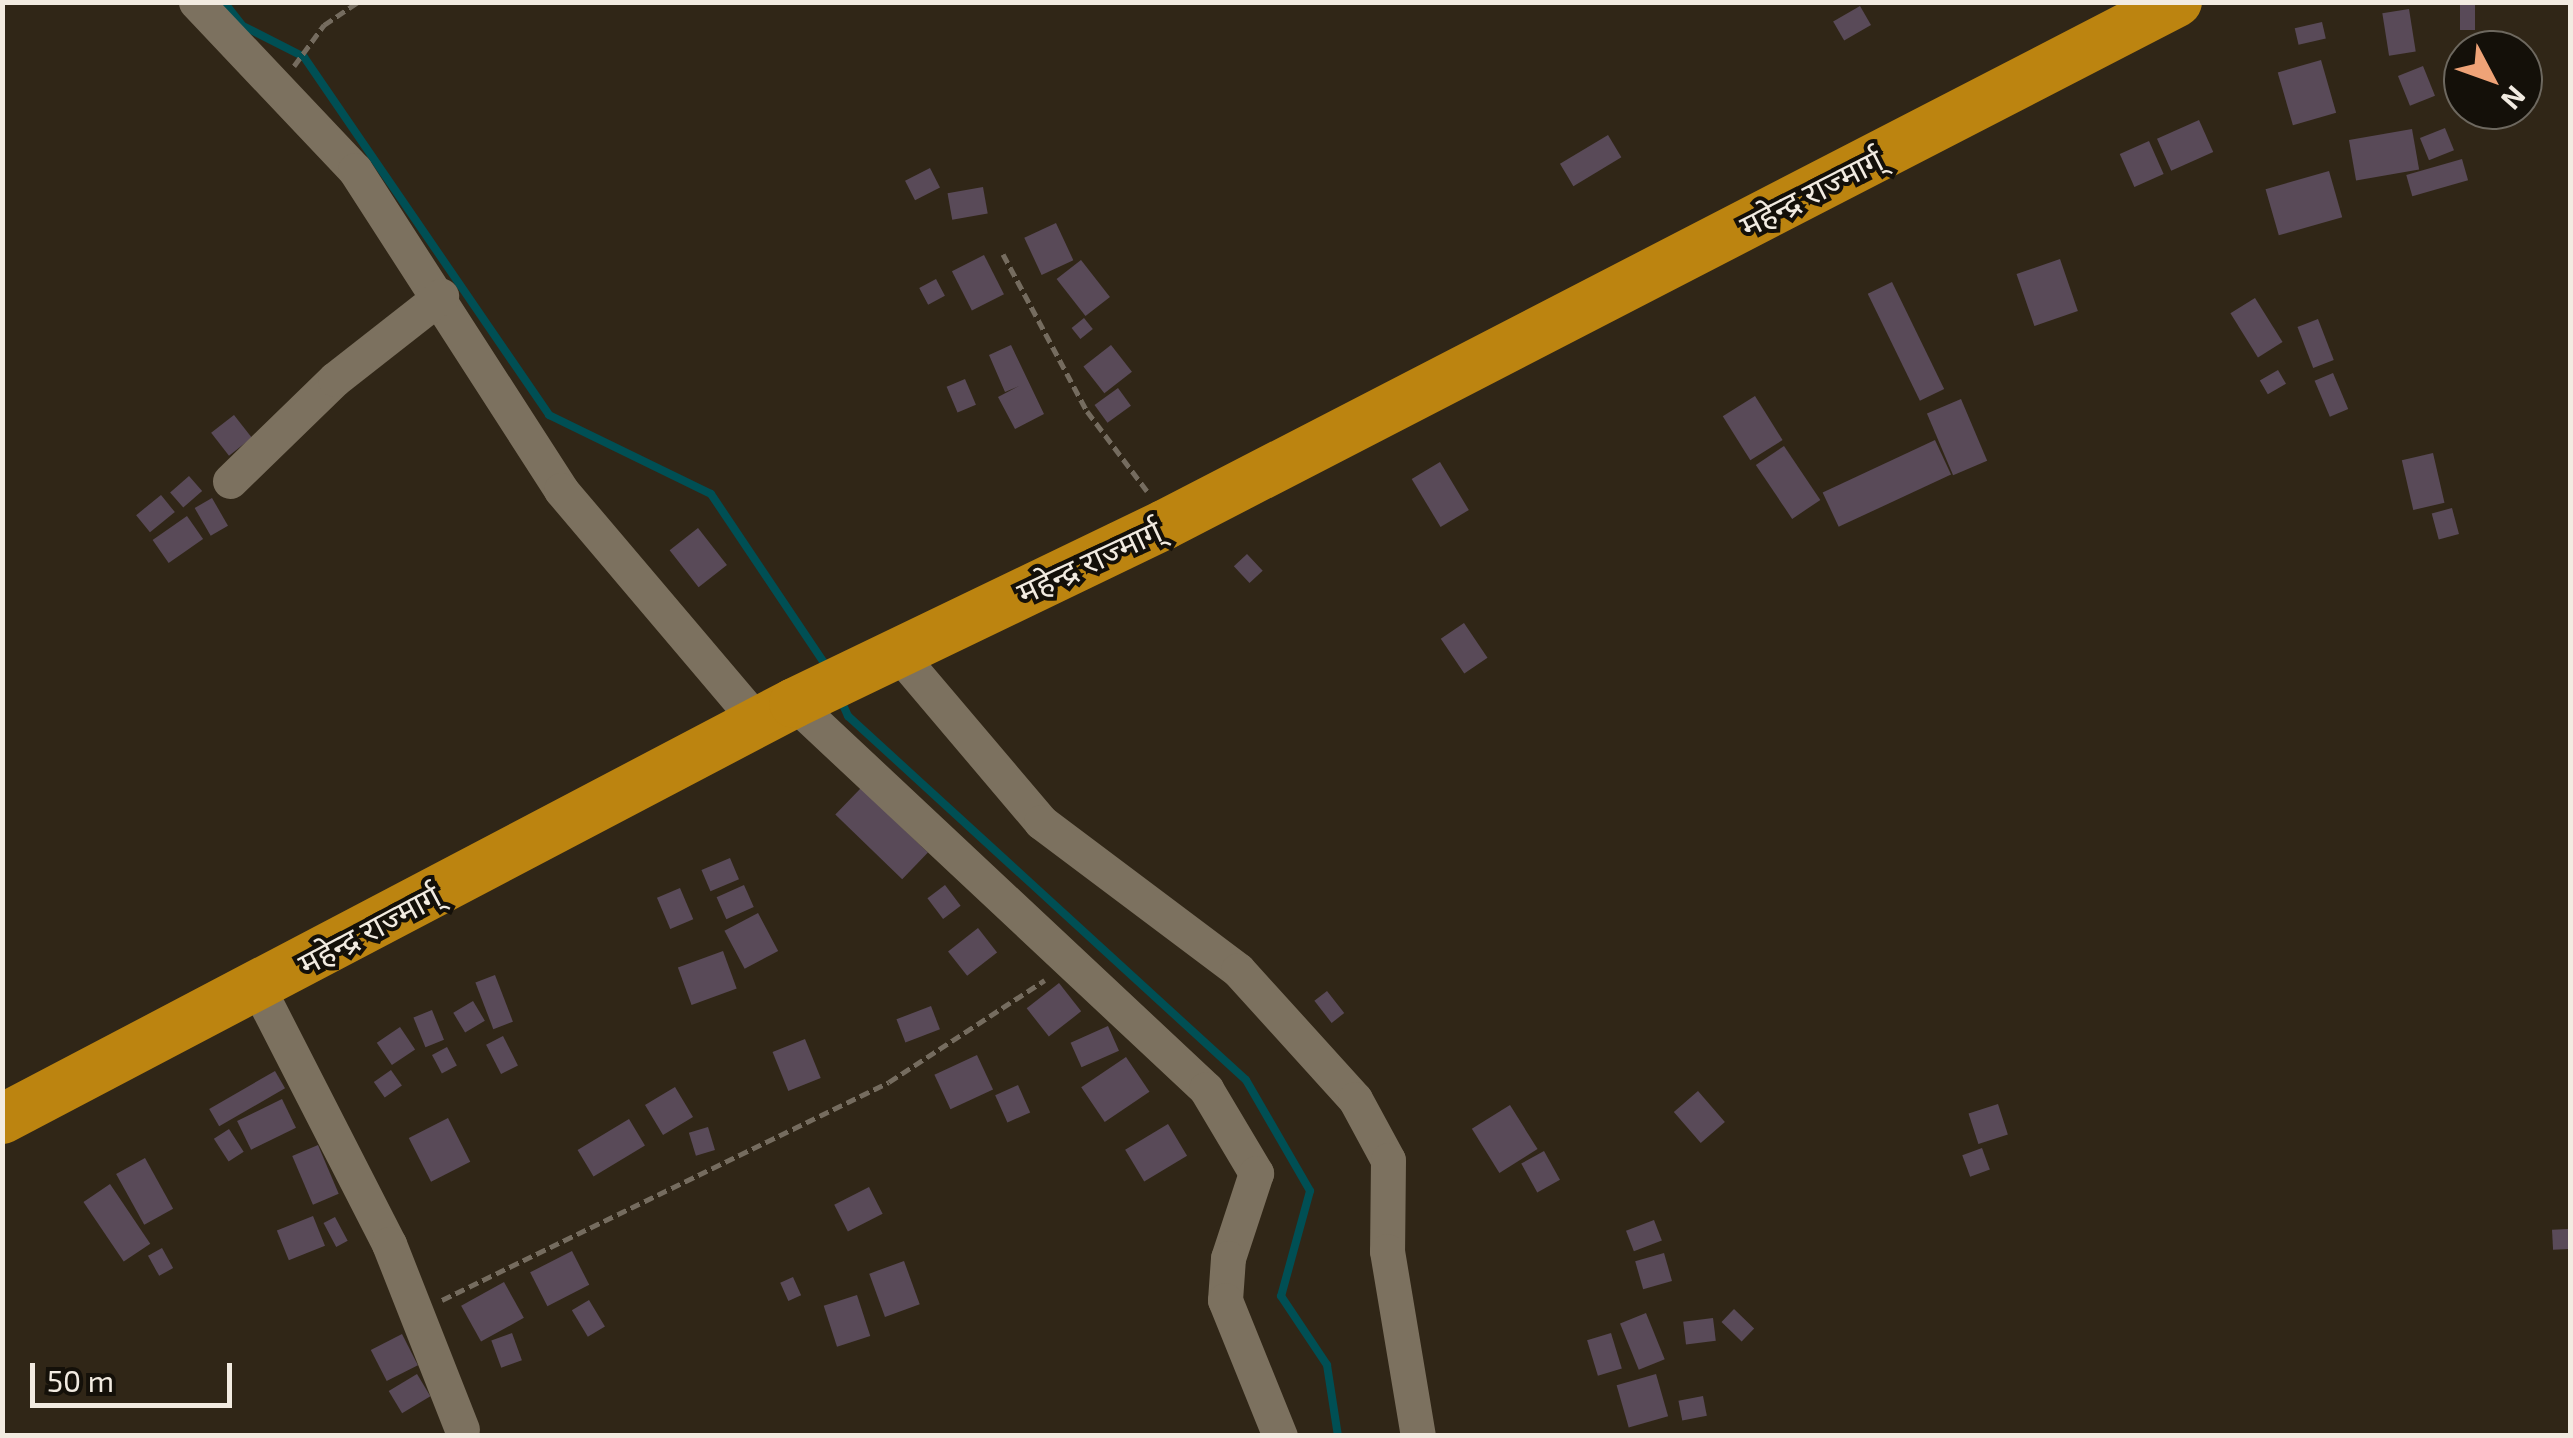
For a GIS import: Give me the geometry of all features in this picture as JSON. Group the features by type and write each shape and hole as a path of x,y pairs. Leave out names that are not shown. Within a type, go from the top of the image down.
{"highway":[{"name":"महेन्द्र राज्मार्ग्","path":"2,1119 789,706 1164,526 2177,2"}],"street":[{"path":"196,2 355,170 441,296 561,490 789,706 1072,961 1206,1088 1256,1174 1228,1258 1225,1300 1280,1436"},
{"path":"230,481 336,379 441,296"},
{"path":"888,657 1041,822 1238,970 1356,1099 1388,1160 1387,1251 1418,1436"},
{"path":"258,988 416,1312 462,1429"}],"path":[{"path":"274,84 324,25 358,2"},
{"path":"1003,254 1088,411 1132,460 1164,526"},
{"path":"416,1312 889,1082 1072,961"}],"building":[{"path":"2460,2 2475,2 2475,30 2460,30"},
{"path":"1860,6 1871,25 1844,41 1833,22"},
{"path":"2409,9 2416,51 2389,56 2382,13"},
{"path":"2322,22 2326,39 2299,45 2295,28"},
{"path":"2321,60 2336,113 2293,125 2278,72"},
{"path":"2423,66 2435,96 2410,106 2398,76"},
{"path":"2199,120 2213,152 2171,171 2157,139"},
{"path":"2412,129 2419,169 2356,180 2349,140"},
{"path":"2446,130 2454,150 2429,160 2420,138"},
{"path":"1608,135 1621,157 1573,186 1560,164"},
{"path":"2149,141 2164,174 2134,187 2120,154"},
{"path":"2462,159 2468,180 2412,196 2406,175"},
{"path":"930,168 940,188 915,200 905,181"},
{"path":"2329,171 2342,217 2279,235 2266,189"},
{"path":"983,187 988,214 952,220 948,193"},
{"path":"1056,223 1073,260 1042,275 1024,238"},
{"path":"984,255 1004,294 972,311 952,271"},
{"path":"2060,259 2078,311 2034,326 2017,274"},
{"path":"1081,260 1110,297 1086,316 1057,279"},
{"path":"936,279 945,296 928,305 919,288"},
{"path":"1892,282 1944,389 1920,401 1868,294"},
{"path":"2255,298 2283,342 2258,357 2230,313"},
{"path":"1084,318 1093,329 1080,339 1072,328"},
{"path":"2318,319 2334,360 2313,368 2297,327"},
{"path":"1011,345 1044,414 1015,429 998,397 1019,386 1005,392 989,355"},
{"path":"1111,345 1132,372 1104,393 1083,367"},
{"path":"2278,370 2286,384 2268,394 2260,380"},
{"path":"2333,373 2348,409 2330,417 2315,381"},
{"path":"965,379 976,405 958,413 947,387"},
{"path":"1118,388 1131,406 1107,423 1095,405"},
{"path":"1755,396 1783,440 1750,460 1723,416"},
{"path":"1961,399 1987,461 1953,475 1927,413"},
{"path":"234,415 252,438 229,456 211,433"},
{"path":"1935,440 1951,474 1839,527 1823,492"},
{"path":"1784,446 1820,500 1792,519 1756,465"},
{"path":"2433,453 2444,503 2413,510 2402,460"},
{"path":"1440,462 1469,510 1441,527 1412,479"},
{"path":"189,476 202,491 183,507 170,492"},
{"path":"161,495 175,512 150,532 136,515"},
{"path":"212,498 228,526 211,536 195,508"},
{"path":"2452,508 2459,534 2439,540 2432,513"},
{"path":"187,516 203,539 169,563 153,540"},
{"path":"698,528 727,565 699,587 670,550"},
{"path":"1247,554 1263,571 1250,583 1234,566"},
{"path":"1464,623 1487,658 1464,673 1441,639"},
{"path":"861,788 928,853 902,879 835,815"},
{"path":"730,858 739,879 710,891 701,870"},
{"path":"744,885 754,907 726,919 717,897"},
{"path":"945,885 961,906 943,919 927,898"},
{"path":"680,888 693,919 670,929 657,898"},
{"path":"758,913 778,951 745,969 724,931"},
{"path":"978,928 997,952 967,976 948,951"},
{"path":"723,951 737,989 692,1005 678,967"},
{"path":"495,975 513,1022 493,1029 475,983"},
{"path":"1059,983 1081,1011 1049,1037 1027,1008"},
{"path":"1327,991 1344,1013 1332,1023 1314,1001"},
{"path":"473,1001 485,1021 465,1033 453,1013"},
{"path":"931,1006 940,1029 905,1043 896,1019"},
{"path":"432,1010 444,1040 425,1047 413,1017"},
{"path":"1108,1026 1119,1051 1082,1067 1071,1043"},
{"path":"400,1027 415,1049 392,1065 377,1043"},
{"path":"503,1036 518,1065 501,1074 486,1045"},
{"path":"805,1039 821,1078 788,1091 773,1052"},
{"path":"447,1047 457,1066 442,1074 432,1055"},
{"path":"977,1055 993,1089 950,1109 934,1075"},
{"path":"1126,1057 1149,1092 1105,1122 1081,1087"},
{"path":"391,1070 402,1086 385,1098 374,1082"},
{"path":"275,1071 285,1088 219,1126 209,1109"},
{"path":"1018,1085 1030,1112 1007,1123 995,1095"},
{"path":"675,1087 693,1117 663,1135 645,1105"},
{"path":"1698,1091 1725,1122 1701,1143 1674,1112"},
{"path":"282,1099 296,1128 251,1150 237,1121"},
{"path":"1998,1104 2008,1134 1978,1144 1969,1114"},
{"path":"1510,1105 1538,1149 1499,1173 1472,1129"},
{"path":"448,1118 470,1162 431,1182 409,1138"},
{"path":"629,1119 645,1146 594,1176 578,1150"},
{"path":"1168,1124 1187,1156 1144,1181 1125,1150"},
{"path":"708,1127 715,1150 696,1156 689,1133"},
{"path":"229,1129 244,1152 229,1161 214,1139"},
{"path":"318,1145 339,1194 313,1205 292,1156"},
{"path":"1982,1148 1990,1170 1970,1177 1962,1155"},
{"path":"1544,1151 1560,1180 1537,1192 1521,1164"},
{"path":"145,1158 173,1209 144,1225 116,1174"},
{"path":"110,1184 150,1244 124,1262 83,1202"},
{"path":"869,1187 883,1214 848,1231 834,1205"},
{"path":"313,1216 325,1246 289,1260 277,1231"},
{"path":"335,1217 348,1241 336,1247 324,1223"},
{"path":"1654,1220 1662,1241 1634,1251 1626,1231"},
{"path":"2568,1229 2569,1249 2553,1250 2552,1230"},
{"path":"162,1248 173,1268 159,1276 148,1256"},
{"path":"572,1251 589,1285 547,1306 530,1272"},
{"path":"1664,1253 1672,1281 1643,1289 1635,1261"},
{"path":"904,1261 920,1304 885,1317 869,1274"},
{"path":"793,1277 801,1295 788,1301 780,1283"},
{"path":"504,1282 524,1318 481,1342 461,1306"},
{"path":"857,1295 870,1336 837,1347 824,1306"},
{"path":"589,1300 605,1327 588,1337 572,1310"},
{"path":"1734,1309 1754,1328 1742,1341 1721,1322"},
{"path":"1646,1313 1665,1359 1639,1370 1620,1323"},
{"path":"1713,1318 1716,1341 1686,1344 1683,1322"},
{"path":"512,1333 522,1360 501,1368 491,1341"},
{"path":"1611,1333 1622,1368 1598,1376 1587,1340"},
{"path":"402,1334 418,1365 387,1381 371,1350"},
{"path":"417,1374 430,1396 402,1413 389,1391"},
{"path":"1656,1374 1668,1416 1629,1428 1617,1385"},
{"path":"1703,1396 1707,1416 1682,1420 1678,1401"}],"waterway":[{"path":"224,2 243,26 304,57 549,415 711,494 827,667"},
{"path":"840,698 848,716 1246,1080 1310,1191 1281,1296 1327,1365 1338,1436"}]}
